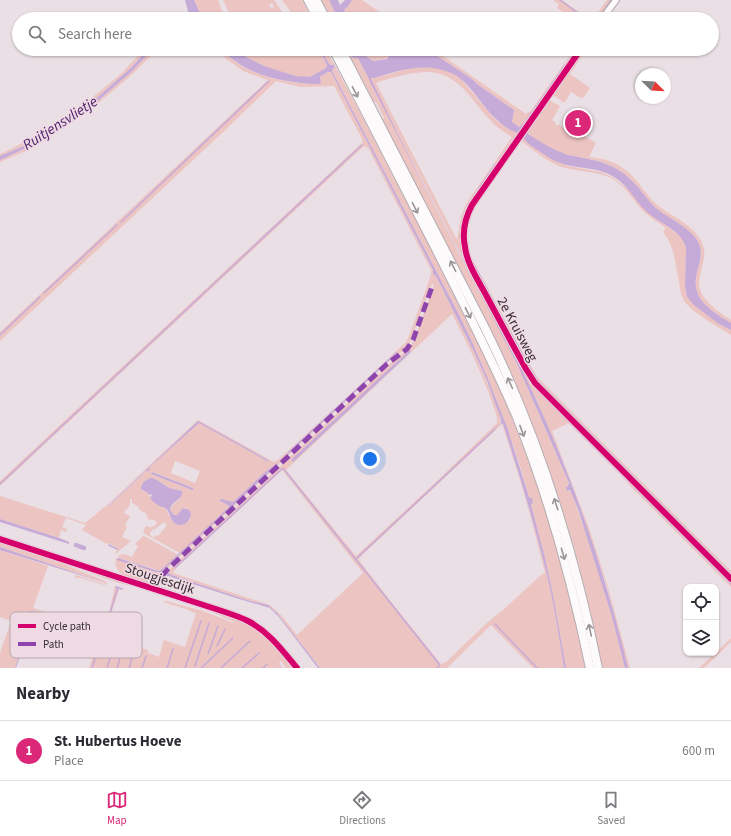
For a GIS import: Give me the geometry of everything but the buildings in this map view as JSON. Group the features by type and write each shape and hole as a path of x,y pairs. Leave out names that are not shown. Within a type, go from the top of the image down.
{"highway":[{"path":"308,0 314,12"},
{"path":"316,0 322,12"},
{"path":"345,56 486,332 520,407 546,475 566,535 584,602 598,668"},
{"path":"337,58 481,336 516,416 558,535 574,595 590,668"}],"street":[{"path":"607,12 616,0"},
{"name":"2e Kruisweg","path":"576,56 475,199 466,219 464,232 465,247 469,263 535,383 731,579"},
{"name":"Stougjesdijk","path":"0,538 216,609 244,620 255,625 270,637 297,668"}],"shaded area":[{"path":"185,0 194,0 200,12 188,12"},
{"path":"194,0 218,0 223,12 200,12"},
{"path":"223,0 274,0 282,12 229,12","holes":["272,3 274,7 271,8 269,5"]},
{"path":"282,0 302,0 308,12 291,12"},
{"path":"321,0 329,0 335,12 327,12"},
{"path":"329,0 338,0 340,5 345,0 352,0 344,10 345,12 335,12"},
{"path":"352,0 362,0 380,12 345,12 344,10"},
{"path":"553,0 562,0 579,12 563,12 557,8 559,4"},
{"path":"607,0 614,0 606,12 598,12"},
{"path":"138,56 142,56 131,68 84,109 24,146 0,156 0,154 37,135 82,106 122,73"},
{"path":"142,56 146,56 131,72 86,111 28,147 0,160 0,156 24,146 84,109 131,68"},
{"path":"146,56 151,56 127,79 86,113 26,151 0,162 0,160 28,147 86,111 131,72"},
{"path":"223,56 229,56 247,69 256,73 283,81 321,84 320,77 328,72 331,72 475,354 500,414 500,421 493,430 501,423 503,424 526,498 549,583 564,668 533,668 491,625 447,668 320,668 277,613 267,605 250,601 169,574 169,572 163,577 165,573 392,362 408,349 414,340 434,285 432,284 407,348 388,362 154,582 144,582 123,575 116,567 116,558 162,573 164,569 278,463 264,473 233,502 220,501 229,507 180,553 143,532 146,526 155,526 157,522 152,519 147,519 147,514 138,509 139,507 132,503 132,499 130,499 128,509 126,509 124,513 130,516 125,525 127,527 122,537 131,541 114,555 118,548 108,543 107,544 82,530 86,525 66,518 62,527 67,529 66,532 61,530 59,538 0,519 0,496 85,523 107,505 198,420 274,462 278,460 361,383 287,453 288,454 388,361 396,353 388,359 406,342 431,275 431,270 368,148 364,146 0,486 0,481 363,142 334,86 300,87 276,81 0,341 0,332 268,80 243,71","holes":["452,314 482,377 493,404 497,417 497,423 438,480 356,556 286,470","410,351 411,352 293,461 292,459","198,422 268,460 269,462 199,423 150,467 149,471 146,471 109,506 108,505","502,424 521,483 545,573 489,621 446,662 441,664 358,559","175,461 200,471 195,483 171,473","282,470 363,573 297,635 281,615 270,605 173,573 176,568","153,472 194,489 192,490 151,474","149,479 157,480 169,488 182,491 181,497 170,510 176,515 181,510 186,508 190,512 190,520 180,525 175,524 165,508 154,503 148,493 141,489 141,485","164,522 167,525 158,536 156,535 154,538 150,535 153,529 154,530"]},
{"path":"228,56 245,56 264,66 295,76 310,77 326,68 327,65 323,56 330,65 334,65 335,67 332,71 472,342 507,427 529,497 532,498 533,502 531,505 553,595 566,668 564,668 554,607 546,571 503,424 501,423 493,430 501,422 501,419 487,381 436,276 433,274 433,270 331,72 328,72 320,77 321,84 303,83 265,76 248,69"},
{"path":"245,56 323,56 327,65 326,68 316,75 301,77 281,73"},
{"path":"324,56 329,56 335,65 330,65"},
{"path":"350,56 358,58 367,75 375,78 403,70 422,67 436,68 454,74 460,78 496,120 520,134 515,138 516,140 468,210 464,251 526,371 633,483 633,486 635,486 731,580 731,587 569,423 552,431 589,528 607,584 630,668 628,668 606,584 581,510 564,464 536,399 372,83 458,252 501,332 522,375 568,481 569,485 566,487 567,491 571,491 588,540 612,617 625,668 602,668 590,611 571,536 549,469 531,421 489,327 382,119 384,118 376,102 374,102","holes":["413,73 437,73 447,77 463,88 492,123 512,137 466,204 461,217 457,240 376,83"]},
{"path":"352,56 366,56 373,61 387,59 389,56 438,56 514,110 512,122 519,127 523,124 565,64 566,65 520,131 525,134 549,100 529,129 528,134 555,150 565,154 598,161 625,174 656,208 691,233 699,244 701,256 696,287 700,299 709,308 731,323 731,330 719,324 695,306 687,297 685,286 686,248 684,242 680,236 647,212 620,181 600,171 566,165 553,160 529,144 522,136 500,123 488,111 468,86 457,76 451,73 432,68 413,68 371,78 460,254 510,345 557,447 597,556 628,668 625,668 612,617 578,509 570,490 567,491 566,487 569,483 517,364 358,58 353,58"},
{"path":"366,56 397,56 373,61"},
{"path":"438,56 443,56 526,114 530,112 569,57 574,56 521,132 520,131 566,64 523,124 519,127 512,122 514,110"},
{"path":"582,56 570,74 590,88 583,98 571,92 565,102 563,102 553,95"},
{"path":"335,66 470,325 497,382 529,462 556,543 577,626 585,668 566,668 553,595 531,505 533,502 529,497 515,450 489,381 459,315 332,71"},
{"path":"548,100 548,103 551,101 560,106 552,120 556,123 555,125 557,126 558,124 569,131 572,128 596,143 589,157 607,160 623,168 632,176 656,204 682,221 699,237 704,252 699,283 700,291 716,310 731,320 731,323 709,308 700,299 696,287 696,280 701,250 695,237 691,233 656,208 632,180 617,169 599,161 568,155 557,151 542,144 528,134 529,129 525,134 523,133"},
{"path":"523,137 547,156 558,162 568,166 601,172 614,178 629,190 648,212 678,234 683,240 686,248 685,286 687,297 719,324 731,330 731,335 700,316 689,307 681,292 670,243 663,232 666,228 644,212 622,186 607,176 559,166 521,141 476,205 469,224 468,234 472,259 537,377 731,571 731,577 643,490 643,487 545,392 525,365 525,360 522,360 497,311 497,308 495,309 469,260 471,258 470,256 468,257 465,230 471,207"},
{"path":"410,350 411,352 293,462 292,461 292,459"},
{"path":"396,352 397,353 288,454 287,453"},
{"path":"198,421 268,460 269,462 199,423 150,467 149,471 146,471 108,506"},
{"path":"277,463 278,464 164,569 162,573 117,560 118,558 159,571 161,570 229,507 220,501 221,499 233,502"},
{"path":"152,472 194,489 192,490 151,474"},
{"path":"152,478 169,488 182,491 180,498 171,506 170,509 175,515 182,509 187,509 190,511 191,513 189,520 186,523 183,525 175,524 167,510 153,502 150,497 152,496 151,494 149,495 141,489 144,482"},
{"path":"0,519 62,539 69,542 69,544 0,522"},
{"path":"143,536 178,555 161,571 118,558 119,555 123,554 132,557 138,546 135,544"},
{"path":"0,542 60,561 66,565 105,581 107,584 104,585 81,578 75,578 76,575 104,584 105,583 0,547"},
{"path":"0,547 105,583 0,550"},
{"path":"0,550 48,566 33,608 46,612 10,612 10,621 0,617"},
{"path":"81,568 142,588 118,583 85,571"},
{"path":"168,572 172,575 250,601 268,605 277,613 320,668 318,668 279,617 270,608 165,575"},
{"path":"115,586 117,586 116,588 119,589 112,612 109,612"},
{"path":"166,601 203,611 234,623 210,611 211,610 246,624 266,638 293,668 286,668 281,661 279,663 283,668 89,668 92,658 142,658 142,648 148,650 148,653 159,657 164,640 185,647 196,613 163,602"},
{"path":"10,624 10,658 18,658 15,668 0,668 0,653"},
{"path":"731,638 731,642 719,654 719,649"},
{"path":"712,656 716,656 704,668 699,668"},
{"path":"18,658 19,658 16,668"}],"waterway":[{"path":"560,0 576,12"},
{"path":"603,12 611,0"},
{"path":"121,222 269,81"},
{"path":"0,484 362,145"},
{"path":"461,230 470,203 496,164"},
{"path":"44,293 117,225"},
{"path":"472,261 496,306"},
{"path":"0,335 40,297"},
{"path":"499,312 524,357"},
{"path":"528,365 538,381 641,484"},
{"path":"537,390 630,483"},
{"path":"356,559 495,429"},
{"path":"175,568 283,468 439,664 437,668"},
{"path":"635,488 731,584"},
{"path":"646,489 731,574"},
{"path":"76,545 84,548"},
{"path":"109,545 117,549"},
{"path":"116,587 122,589"},
{"path":"110,612 118,588"},
{"path":"185,668 201,621"},
{"path":"195,666 209,623"},
{"path":"495,624 537,668"},
{"path":"208,654 218,626"},
{"path":"217,646 225,629"},
{"path":"201,668 233,638"},
{"path":"221,668 250,641"},
{"path":"167,668 173,649"},
{"path":"242,668 259,653"},
{"path":"142,668 146,656"},
{"path":"92,668 95,658"},
{"path":"107,668 110,658"},
{"path":"117,668 120,658"},
{"path":"129,668 132,658"},
{"path":"263,668 267,664"}],"marked path":[{"path":"154,589 167,570 387,364 407,349 413,340 433,284"}],"cycle path":[{"path":"576,56 472,205 466,220 464,231 466,253 476,278 535,383 731,579"},
{"path":"0,539 242,618 256,625 269,636 297,668"}],"place":[{"name":"St. Hubertus Hoeve","path":"578,123"}],"water label":[{"name":"Ruitjensvlietje","path":"60,123"}]}
